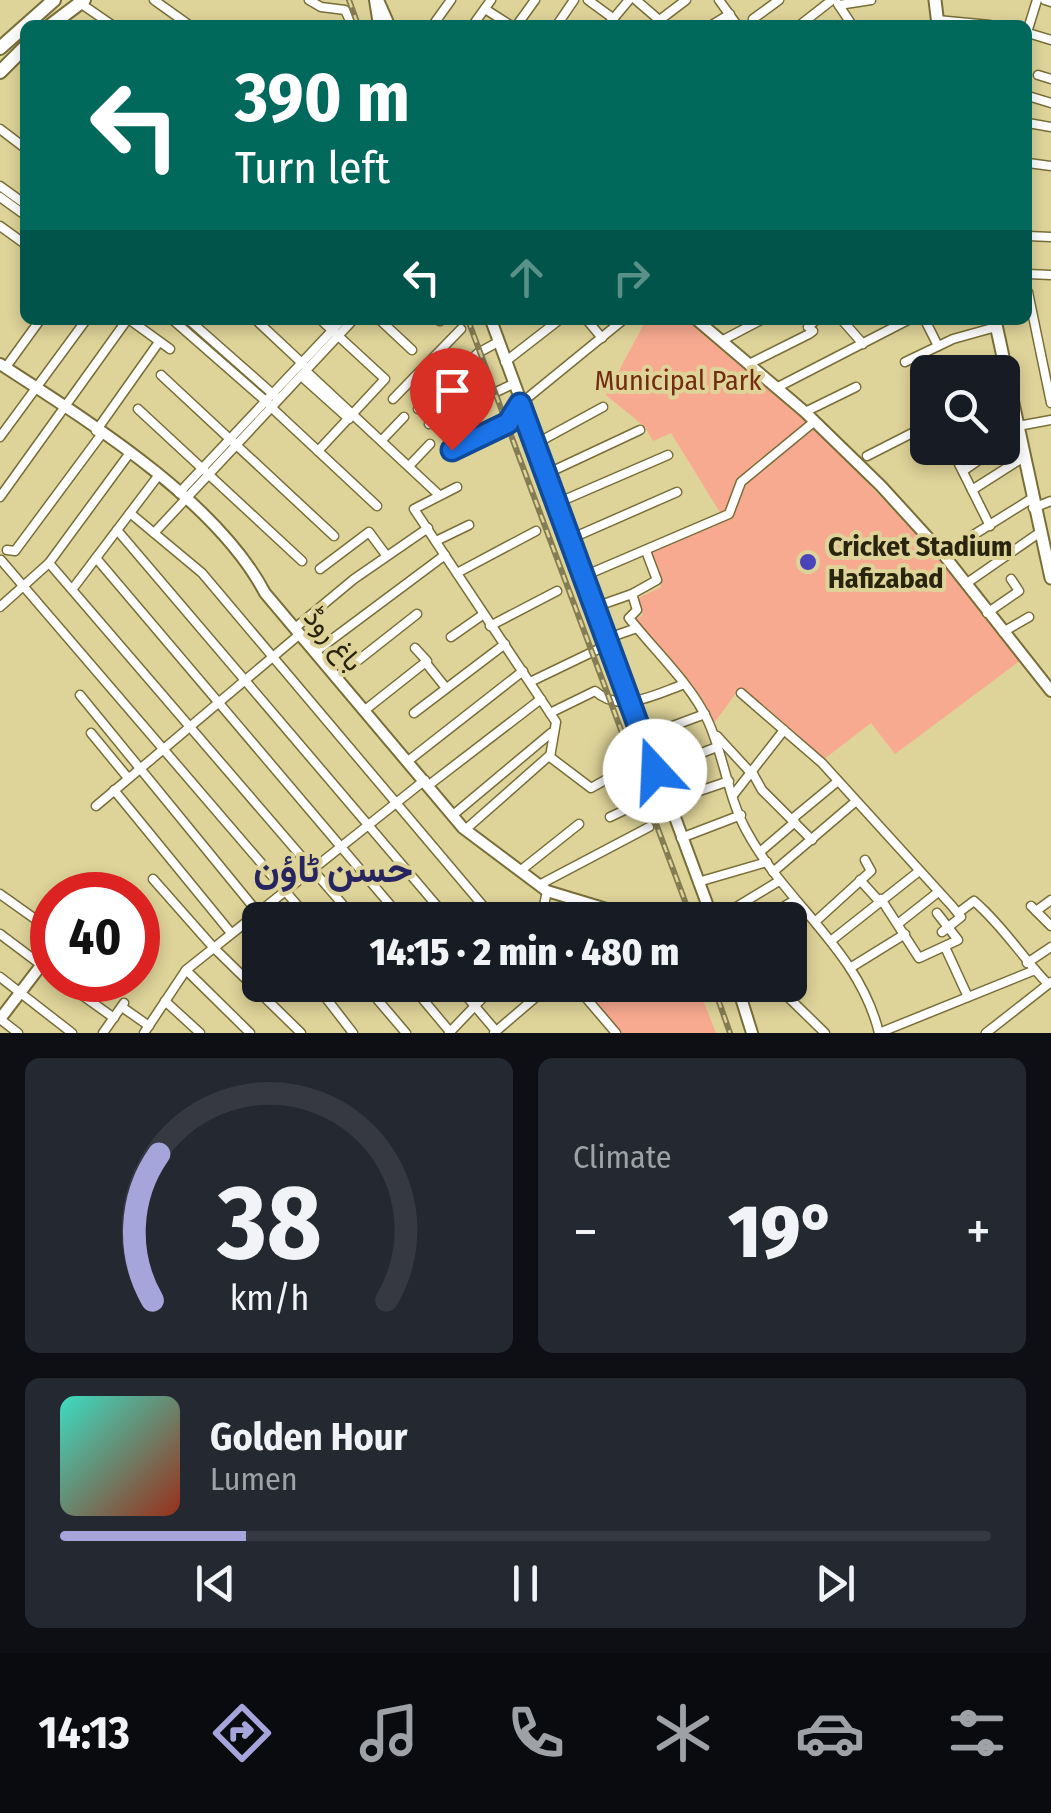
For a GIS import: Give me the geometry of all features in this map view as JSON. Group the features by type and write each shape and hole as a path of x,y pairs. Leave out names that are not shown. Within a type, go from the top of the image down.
{"highway":[{"path":"30,20 50,1"},
{"path":"57,20 82,1"},
{"path":"0,48 20,29"},
{"path":"0,72 19,62"}],"main road":[{"path":"995,325 1002,355"},
{"path":"1020,437 1051,578"}],"street":[{"path":"154,0 182,20"},
{"path":"308,0 320,7 345,10 350,20"},
{"path":"477,20 491,0"},
{"path":"518,20 535,0"},
{"path":"588,0 609,20"},
{"path":"613,20 632,0 655,20"},
{"path":"663,20 686,0"},
{"path":"720,0 734,20"},
{"path":"752,18 779,0"},
{"path":"808,20 835,2 871,0"},
{"path":"82,1 106,20"},
{"path":"485,9 505,20"},
{"path":"720,20 730,14"},
{"path":"1038,75 1051,79"},
{"path":"0,129 20,144"},
{"path":"1032,311 1051,404"},
{"path":"2,365 36,325"},
{"path":"0,437 82,325"},
{"path":"0,496 125,325"},
{"path":"136,325 170,349"},
{"path":"261,325 351,416 439,495"},
{"path":"318,451 385,379 326,325"},
{"path":"154,533 183,497 304,370 339,325"},
{"path":"335,333 346,325"},
{"path":"385,325 412,350"},
{"path":"492,325 706,902"},
{"path":"505,362 553,325"},
{"path":"591,325 602,338"},
{"path":"452,450 508,423 520,404 618,325"},
{"path":"702,325 816,421 943,554 987,613 1049,684"},
{"path":"719,341 752,325"},
{"path":"749,364 810,334 813,331 809,325"},
{"path":"846,325 863,344"},
{"path":"879,325 884,332"},
{"path":"776,388 898,325"},
{"path":"928,325 938,346"},
{"path":"905,362 992,325"},
{"path":"192,326 376,506"},
{"path":"393,399 461,329"},
{"path":"6,550 15,551 160,342"},
{"path":"418,409 478,353 498,342"},
{"name":"باغ روڈ","path":"2,365 158,476 237,549 265,594 466,830 543,888 587,902"},
{"path":"162,375 334,536"},
{"path":"429,424 513,384"},
{"path":"806,412 856,387"},
{"path":"537,442 604,407"},
{"path":"138,408 302,561"},
{"path":"382,440 404,417"},
{"path":"1020,426 1051,420"},
{"path":"584,576 728,514 741,482 816,421"},
{"path":"546,474 640,430"},
{"path":"868,456 910,434"},
{"path":"409,466 430,444"},
{"path":"0,607 49,563 129,454"},
{"path":"557,503 668,455"},
{"path":"972,490 1024,458"},
{"path":"960,465 990,526"},
{"path":"963,472 973,465"},
{"path":"74,587 158,476"},
{"path":"453,814 556,726 523,670 482,616 414,510 457,487"},
{"path":"570,539 677,492"},
{"path":"943,554 1032,504 1051,501"},
{"path":"130,513 202,573 480,902"},
{"path":"436,541 468,525"},
{"path":"96,806 386,555 428,528"},
{"path":"117,530 434,902"},
{"path":"457,573 536,531"},
{"path":"320,569 369,532 386,555"},
{"path":"967,583 1040,533"},
{"path":"0,538 6,550"},
{"path":"6,550 0,560 294,902"},
{"path":"595,607 632,594 656,580 646,550"},
{"path":"316,652 445,555"},
{"path":"96,558 388,902"},
{"path":"49,563 74,587 341,902"},
{"path":"987,613 1018,591 1011,579"},
{"path":"490,626 558,590"},
{"path":"632,594 637,610 629,618 705,714 741,815 760,852 832,940 868,999 879,1033 1031,967 1051,947"},
{"path":"337,677 417,614"},
{"path":"451,638 482,616"},
{"path":"1003,632 1029,617"},
{"path":"530,682 637,628"},
{"path":"414,713 505,644"},
{"path":"416,648 446,688"},
{"path":"365,710 426,663"},
{"path":"408,761 523,670"},
{"path":"550,713 595,692 612,702 630,702 682,685"},
{"path":"742,693 838,781 958,913 961,917 945,930"},
{"path":"80,695 250,902"},
{"path":"271,902 396,804 541,699"},
{"path":"643,738 705,714"},
{"path":"734,794 784,730"},
{"path":"91,733 128,778"},
{"path":"466,830 550,755 551,733"},
{"path":"713,735 812,840"},
{"path":"655,771 718,747"},
{"path":"550,755 591,788 623,770"},
{"path":"760,852 838,781"},
{"path":"610,816 665,797 730,782"},
{"path":"114,790 231,933"},
{"path":"739,902 776,876 855,802"},
{"path":"681,838 741,815"},
{"path":"520,871 579,824"},
{"path":"542,902 543,888 649,826"},
{"path":"816,921 871,870 866,860"},
{"path":"698,882 767,862"},
{"path":"832,940 918,872"},
{"path":"860,880 899,923 920,958 958,940 935,915 947,903"},
{"path":"160,887 242,976"},
{"path":"899,923 937,893"},
{"path":"0,894 30,916"},
{"path":"792,902 796,900"},
{"path":"1051,900 1034,908 1051,926"},
{"path":"958,913 974,901 1009,932 1031,967 1049,985 986,1033"},
{"path":"104,1033 123,1005 147,1030 186,970 242,924"},
{"path":"0,934 30,955"},
{"path":"850,968 906,934"},
{"path":"945,947 968,997"},
{"path":"186,970 250,1033"},
{"path":"0,977 66,1031"},
{"path":"18,1033 0,1019 30,979"},
{"path":"165,1001 200,1033"},
{"path":"92,1002 114,1018"},
{"path":"269,1002 301,1033"},
{"path":"329,1002 353,1033"},
{"path":"380,1002 406,1033"},
{"path":"425,1002 450,1033 479,1002"},
{"path":"472,1002 495,1032 530,1002"},
{"path":"590,1002 616,1033"},
{"path":"742,1002 752,1033"},
{"path":"794,1002 825,1033"},
{"path":"912,1020 917,1033"}],"green space":[{"name":"Municipal Park","path":"643,325 697,325 811,421 734,486 728,507 721,514 671,433 653,441 645,427 606,395"},
{"path":"815,428 956,576 1021,660 895,754 871,723 823,760 739,689 714,723 635,620 643,615 636,599 661,587 649,553 731,517 749,479"},
{"path":"597,1002 704,1002 716,1033 621,1033"}],"railway":[{"path":"349,0 356,20"},
{"path":"470,325 685,902"},
{"path":"719,1002 730,1033"}],"place":[{"name":"Cricket Stadium Hafizabad","path":"808,562"}],"district":[{"name":"حسن ٹاؤن","path":"333,869"}],"route":[{"path":"452,450 508,423 520,404 655,771"}]}
